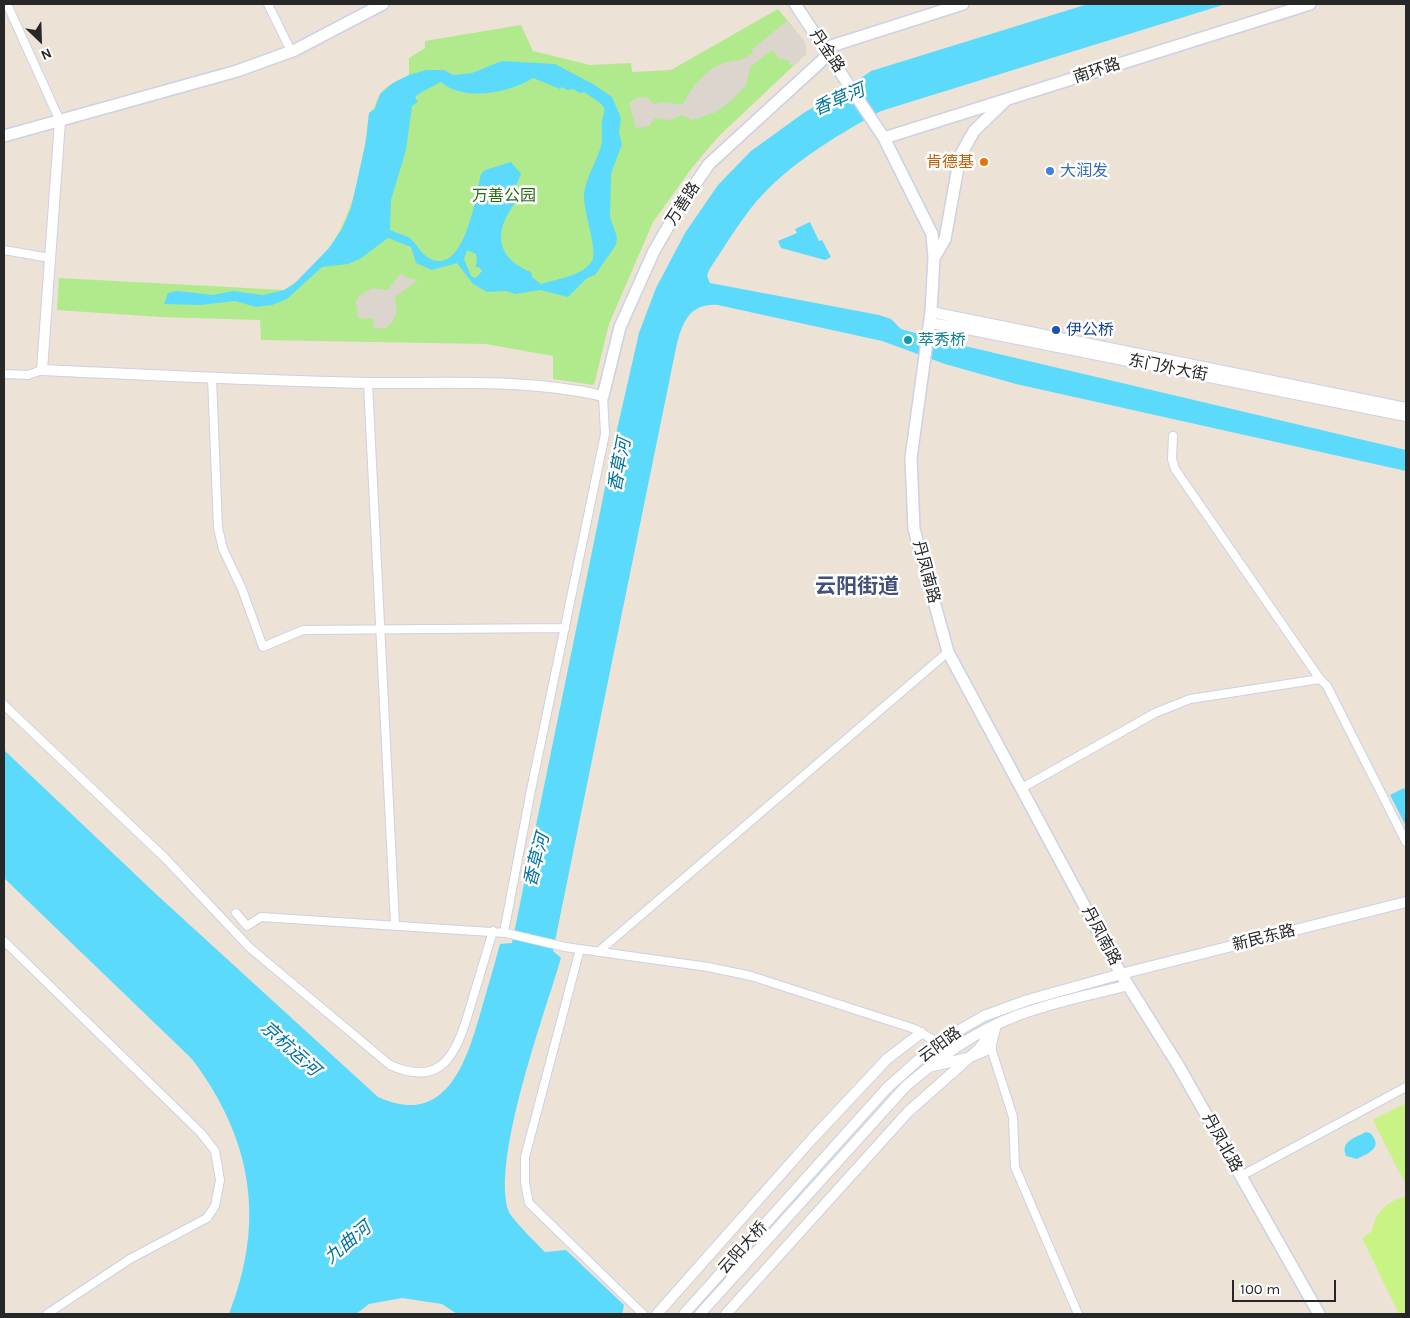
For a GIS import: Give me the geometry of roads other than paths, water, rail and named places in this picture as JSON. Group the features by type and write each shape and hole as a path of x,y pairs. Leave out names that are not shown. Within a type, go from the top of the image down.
{"main road":[{"path":"4,136 237,71 291,51 383,4"},
{"name":"丹金路","path":"795,4 844,75 884,138"},
{"name":"万善路","path":"603,396 620,326 654,251 680,206 709,164 827,51 963,4"},
{"name":"南环路","path":"884,138 1310,4"},
{"path":"934,258 945,240 960,156 974,132 1006,100"},
{"name":"丹凤南路","path":"884,138 932,234 934,258 930,323 910,458 914,529 948,652 1121,974"},
{"name":"丹凤北路","path":"1121,974 1178,1065 1319,1314"}],"street":[{"path":"7,4 60,121 42,370"},
{"path":"268,4 291,51"},
{"path":"4,250 50,258"},
{"name":"东门外大街","path":"930,323 1406,408"},
{"name":"东门外大街","path":"930,323 1406,416"},
{"path":"4,374 28,375 42,370 368,383 528,384 570,388 603,396 606,434 565,628 505,932"},
{"path":"212,378 218,528 223,549 242,589 263,647 303,630 565,628"},
{"path":"368,383 378,630 394,924"},
{"path":"1173,436 1172,459 1175,469 1320,679 1327,686 1406,842"},
{"path":"598,952 948,652"},
{"path":"1022,788 1155,714 1190,699 1320,679"},
{"path":"4,705 165,858 250,948 390,1065 405,1072 420,1073 443,1064 453,1054 462,1033 493,931"},
{"name":"新民东路","path":"1121,974 1406,902"},
{"path":"236,913 246,926 261,916 505,932 565,947 708,967 751,976 916,1029 938,1043"},
{"path":"4,941 201,1132 215,1151 220,1180 215,1206 207,1218 130,1258 47,1314"},
{"path":"580,949 525,1158 525,1183 529,1203 643,1314"},
{"name":"云阳路","path":"802,1182 887,1088 938,1043 984,1016 1028,1000 1121,974"},
{"name":"云阳路","path":"810,1191 906,1086 929,1067 974,1036 1016,1016 1128,985"},
{"path":"997,1025 991,1048 1013,1117 1015,1167 1078,1314"},
{"path":"726,1314 908,1112 979,1049 997,1025"},
{"path":"657,1314 812,1138 887,1059 922,1033"},
{"path":"929,1067 968,1058 991,1048"},
{"path":"1241,1176 1406,1087"},
{"name":"云阳大桥","path":"684,1314 802,1182"},
{"name":"云阳大桥","path":"700,1314 810,1191"}],"water":[{"path":"1088,4 1226,4 881,111 805,158 765,192 742,220 709,270 707,276 710,283 879,315 891,319 901,329 948,342 1406,450 1406,471 1016,384 945,364 882,341 718,305 700,307 694,311 684,323 676,348 553,951 561,958 522,1087 507,1159 505,1189 511,1215 545,1252 566,1250 624,1305 622,1314 457,1314 442,1304 402,1298 369,1304 356,1314 229,1314 240,1279 247,1246 249,1213 247,1181 240,1150 228,1119 212,1089 192,1059 4,878 4,750 157,895 378,1097 401,1104 421,1104 437,1097 449,1085 460,1069 468,1051 500,944 512,943 616,434 639,333 656,288 685,233 718,185 751,151 805,112 840,93 871,71"},
{"path":"502,61 555,64 593,84 612,97 621,118 619,133 622,144 611,174 610,217 617,237 616,245 595,275 587,278 568,297 540,290 516,294 506,291 487,292 473,284 457,263 432,270 416,263 411,247 388,238 360,259 348,264 322,267 287,299 272,305 256,307 235,301 201,305 164,304 168,293 177,291 213,295 233,291 263,295 284,290 294,284 329,248 342,229 351,208 366,141 369,113 375,109 380,94 393,83 409,75 426,70 444,70 453,75 472,73","holes":["533,78 560,89 562,87 567,90 573,89 580,93 584,92 599,102 604,108 601,145 587,182 584,197 593,249 592,261 588,266 576,274 541,284 532,277 531,272 521,267 506,254 501,239 502,229 519,196 516,186 521,174 511,162 485,170 481,174 472,214 461,243 453,254 444,260 429,258 423,254 411,239 390,230 391,200 406,150 412,106 418,102 415,97 441,82 461,92 487,93 512,88","467,250 476,254 477,262 475,267 479,267 482,271 476,278 471,276 464,259"]},
{"path":"810,222 819,241 822,240 831,257 825,260 781,248 778,241 797,233 795,229"},
{"path":"1404,788 1406,792 1406,826 1390,795"},
{"path":"1366,1132 1370,1133 1376,1142 1373,1149 1357,1159 1346,1156 1345,1147 1347,1143"}],"place":[{"name":"肯德基","path":"984,162"},
{"name":"大润发","path":"1050,171"},
{"name":"伊公桥","path":"1056,330"},
{"name":"萃秀桥","path":"908,340"}],"district":[{"name":"云阳街道","path":"857,587"}],"water label":[{"name":"香草河","path":"839,100"},
{"name":"香草河","path":"620,465"},
{"name":"香草河","path":"537,860"},
{"name":"京杭运河","path":"290,1049"},
{"name":"九曲河","path":"348,1243"}],"park label":[{"name":"万善公园","path":"504,196"}]}
